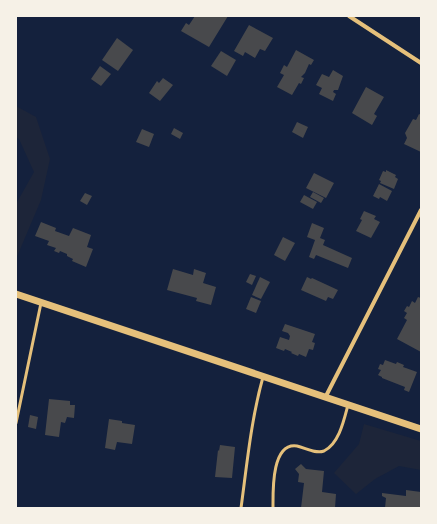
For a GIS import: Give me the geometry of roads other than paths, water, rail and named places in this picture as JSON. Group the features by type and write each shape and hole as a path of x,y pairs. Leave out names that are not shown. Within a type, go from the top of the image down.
{"street":[{"path":"349,16 421,63"},
{"path":"324,398 421,210"},
{"path":"16,294 324,398 421,429"}],"lane":[{"path":"16,423 41,303"},
{"path":"241,508 253,425 263,377"},
{"path":"273,508 274,474 276,464 284,450 289,446 296,446 318,452 325,450 338,436 348,405"}]}
